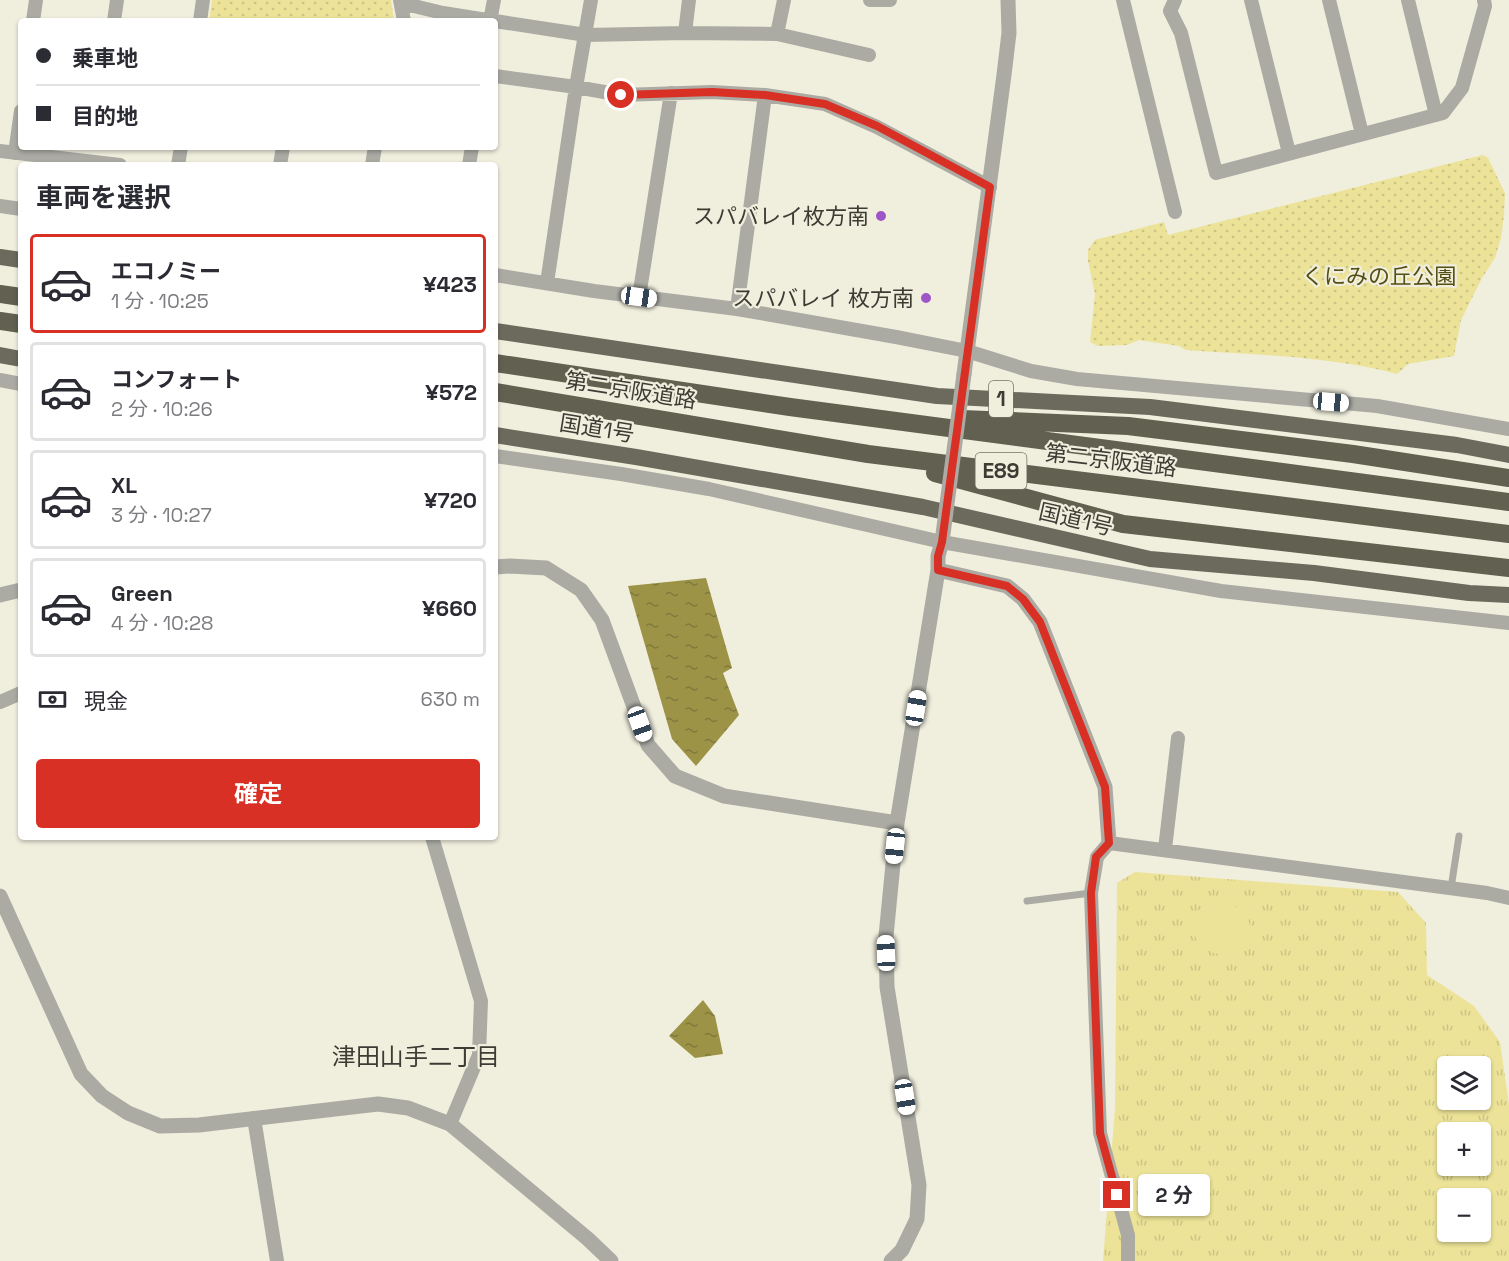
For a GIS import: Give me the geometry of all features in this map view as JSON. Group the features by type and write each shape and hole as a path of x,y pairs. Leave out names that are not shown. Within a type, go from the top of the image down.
{"highway":[{"path":"0,257 18,260"},
{"path":"0,294 18,297"},
{"path":"0,321 18,324"},
{"name":"1","path":"498,331 937,396 1150,407 1457,445 1509,455"},
{"path":"0,355 18,358"},
{"name":"第二京阪道路","path":"498,363 846,414 1509,502"},
{"name":"第二京阪道路","path":"498,392 868,454 1509,534"},
{"path":"846,414 1128,426 1353,454 1509,478"},
{"name":"国道1号","path":"498,436 923,507 1150,559 1314,573 1469,593 1509,595"},
{"path":"868,454 1123,524 1509,568"}],"street":[{"path":"33,18 36,0"},
{"path":"114,18 117,0"},
{"path":"200,18 203,0"},
{"path":"493,18 494,0"},
{"path":"547,283 591,0"},
{"path":"685,33 689,0"},
{"path":"777,34 784,0"},
{"path":"891,1261 902,1250 916,1219 919,1185 888,987 886,936 897,823 938,570 938,556 942,542 990,187 1009,33 1008,0"},
{"path":"1123,0 1176,212"},
{"path":"1175,0 1170,11 1181,33 1215,173 1443,113 1462,88 1485,6 1484,0"},
{"path":"1251,0 1289,153"},
{"path":"1329,0 1362,134"},
{"path":"1408,0 1437,115"},
{"path":"404,18 401,1 443,14 472,18"},
{"path":"498,22 586,35 777,34 869,55"},
{"path":"498,76 621,95 712,92 765,95 825,104 877,126 990,187"},
{"path":"639,297 671,93"},
{"path":"737,309 765,95"},
{"path":"15,153 18,132"},
{"path":"0,151 96,162 98,150"},
{"path":"0,206 18,209"},
{"path":"498,275 737,309 967,351 1032,371 1077,379 1377,406 1509,429"},
{"path":"0,380 18,383"},
{"path":"498,456 709,489 942,542 1221,591 1509,623"},
{"path":"498,567 546,568 581,590 602,620 648,745 675,776 724,796 897,823"},
{"path":"938,570 1007,586 1023,599 1040,622 1105,787 1109,843 1096,857 1091,893 1100,1133 1128,1235 1128,1261"},
{"path":"0,595 18,591"},
{"path":"0,702 18,694"},
{"path":"1165,849 1178,738"},
{"path":"433,840 482,1001 479,1055 450,1124"},
{"path":"1109,843 1451,888 1509,898"},
{"path":"0,896 81,1074 102,1096 128,1113 160,1126 199,1125 378,1104 408,1108 450,1124 588,1239 611,1261"},
{"path":"254,1118 277,1261"}],"lane":[{"path":"1451,888 1459,836"},
{"path":"1027,901 1091,893"}],"green space":[{"path":"212,0 391,0 394,18 209,18"},
{"name":"くにみの丘公園","path":"1483,155 1488,158 1505,193 1501,238 1495,258 1461,320 1454,356 1408,364 1397,374 1345,363 1186,350 1179,346 1139,340 1127,345 1098,346 1090,342 1095,294 1088,250 1095,240 1164,222 1168,235"},
{"path":"1135,872 1398,892 1426,923 1427,975 1474,1006 1500,1042 1509,1105 1509,1261 1103,1261 1115,1108 1117,883"},
{"path":"1219,898 1240,910 1250,924 1249,939 1244,946 1231,953 1218,954 1207,949 1198,941 1193,930 1194,918 1202,907"}],"water":[{"path":"706,578 732,668 723,673 739,715 696,766 672,739 628,586"},
{"path":"703,1000 715,1016 723,1054 695,1058 669,1036"}],"place":[{"name":"スパバレイ枚方南","path":"881,216"},
{"name":"スパバレイ 枚方南","path":"926,298"}],"district":[{"name":"津田山手二丁目","path":"416,1057"}],"route":[{"path":"621,95 712,92 765,95 825,104 877,126 990,187 942,542 938,556 938,570 1007,586 1023,599 1040,622 1105,787 1109,843 1096,857 1091,893 1100,1133 1117,1195"}]}
